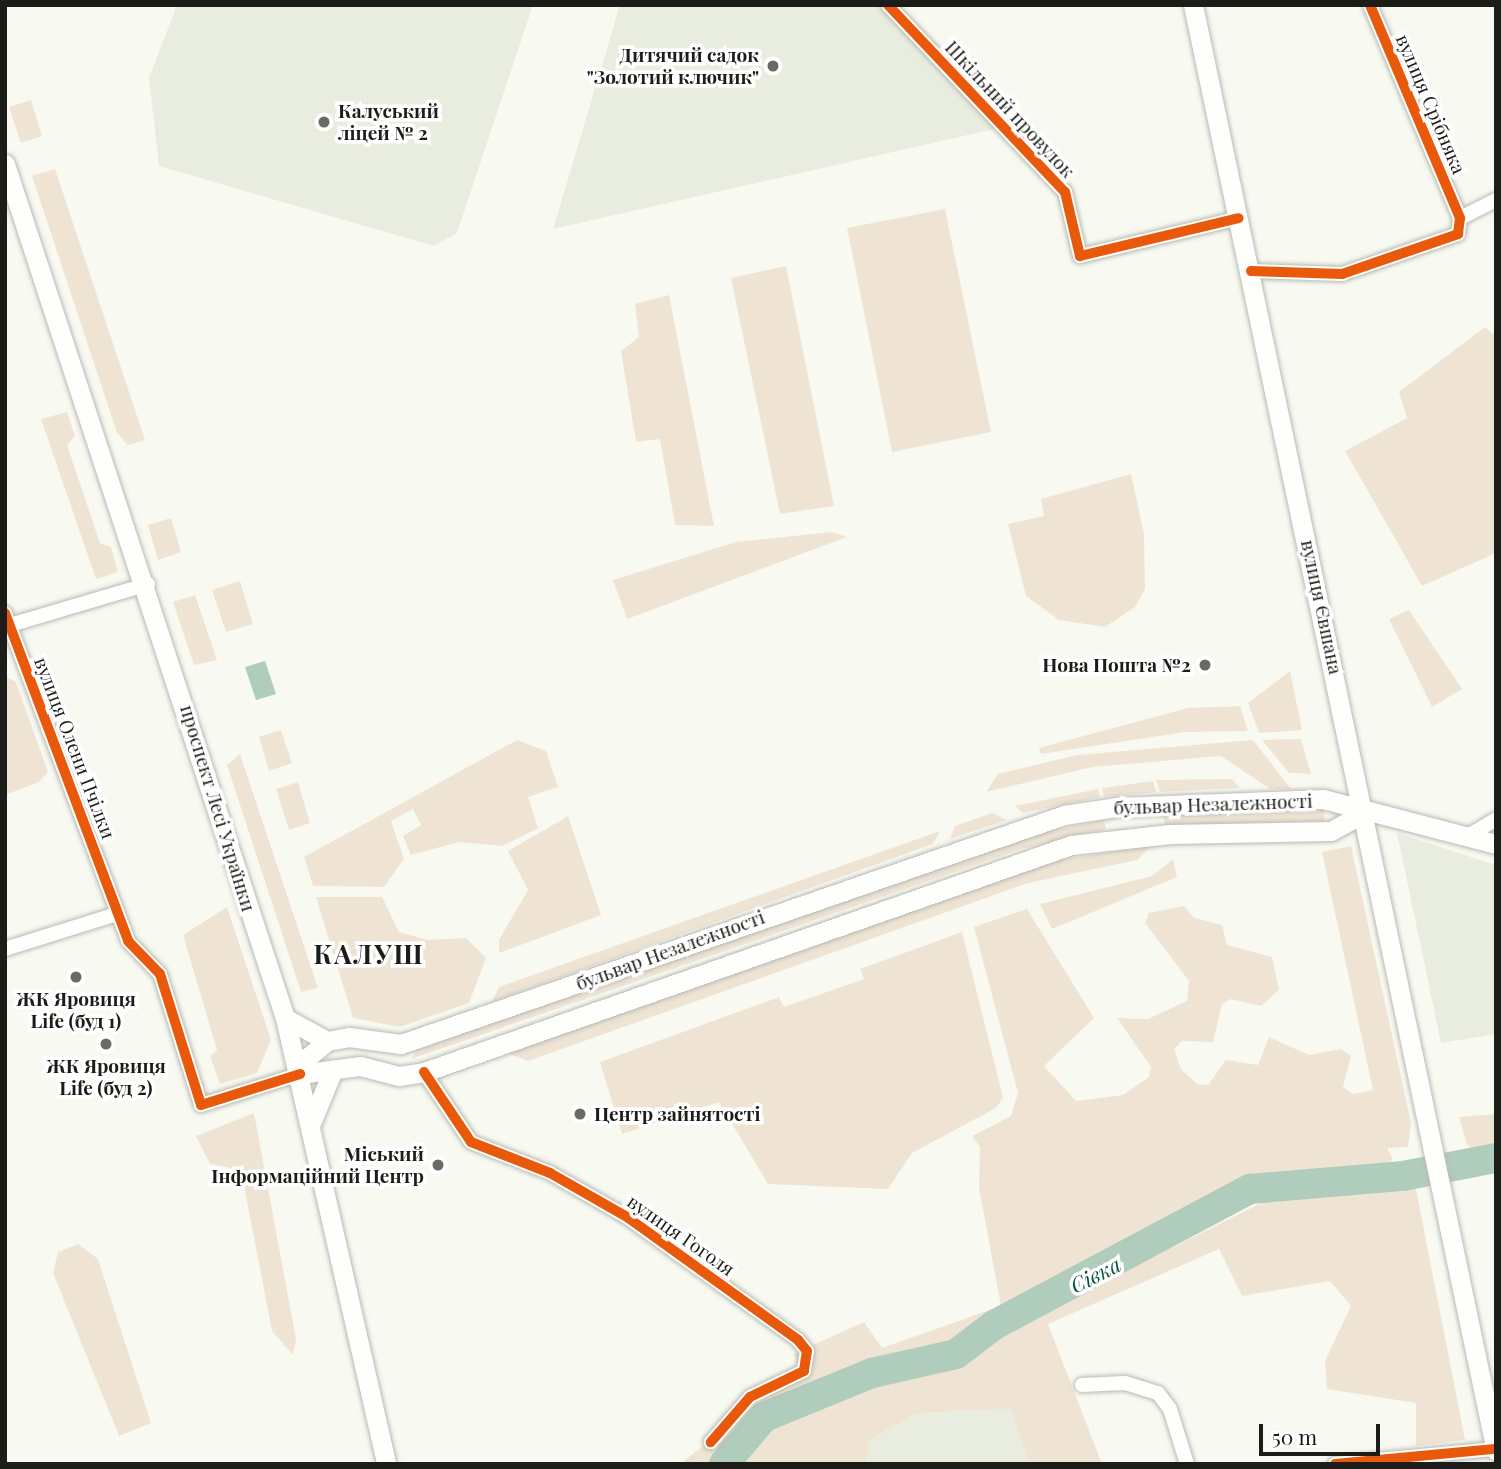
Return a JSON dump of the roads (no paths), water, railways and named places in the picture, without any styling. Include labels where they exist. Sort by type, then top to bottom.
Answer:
[{"type":"main road","name":"вулиця Євшана","points":[[1193,5],[1365,812],[1496,1450]]},
{"type":"main road","name":"проспект Лесі Українки","points":[[5,164],[148,584],[285,1018],[300,1074],[386,1464]]},
{"type":"main road","name":"бульвар Незалежності","points":[[327,1041],[349,1037],[401,1044],[1064,815],[1117,807],[1323,799],[1365,812]]},
{"type":"main road","points":[[1365,812],[1496,844]]},
{"type":"main road","name":"бульвар Незалежності","points":[[300,1074],[333,1070],[424,1072],[1071,845],[1170,834],[1331,831],[1365,812]]},
{"type":"main road","points":[[285,1018],[327,1041],[308,1057],[300,1074]]},
{"type":"main road","points":[[311,1124],[333,1070]]},
{"type":"street","name":"Шкільний провулок","points":[[888,5],[1065,192],[1080,256],[1239,218]]},
{"type":"street","name":"вулиця Срібняка","points":[[1370,5],[1460,218]]},
{"type":"street","points":[[1251,271],[1342,274],[1444,243],[1458,234],[1460,218],[1496,200]]},
{"type":"street","points":[[8,619],[148,584]]},
{"type":"street","name":"вулиця Олени Пчілки","points":[[8,619],[128,941],[160,974],[201,1105],[300,1074]]},
{"type":"street","points":[[1468,836],[1496,819]]},
{"type":"street","points":[[5,949],[117,914]]},
{"type":"street","name":"вулиця Гоголя","points":[[424,1072],[471,1142],[550,1173],[627,1217],[798,1340],[807,1351],[804,1371],[750,1397],[711,1442]]},
{"type":"street","points":[[1082,1385],[1125,1383],[1158,1393],[1170,1409],[1187,1464]]},
{"type":"street","points":[[1335,1464],[1496,1450]]},
{"type":"waterway","name":"Сівка","points":[[724,1464],[764,1417],[872,1373],[956,1354],[994,1325],[1250,1189],[1403,1176],[1496,1158]]},
{"type":"place","name":"Дитячий садок \"Золотий ключик\"","points":[[773,66]]},
{"type":"place","name":"Калуський ліцей № 2","points":[[324,122]]},
{"type":"place","name":"Нова Пошта №2","points":[[1205,665]]},
{"type":"place","name":"ЖК Яровиця Life (буд 1)","points":[[76,977]]},
{"type":"place","name":"ЖК Яровиця Life (буд 2)","points":[[106,1044]]},
{"type":"place","name":"Центр зайнятості","points":[[580,1114]]},
{"type":"place","name":"Міський Інформаційний Центр","points":[[438,1165]]},
{"type":"district","name":"КАЛУШ","points":[[369,954]]}]
